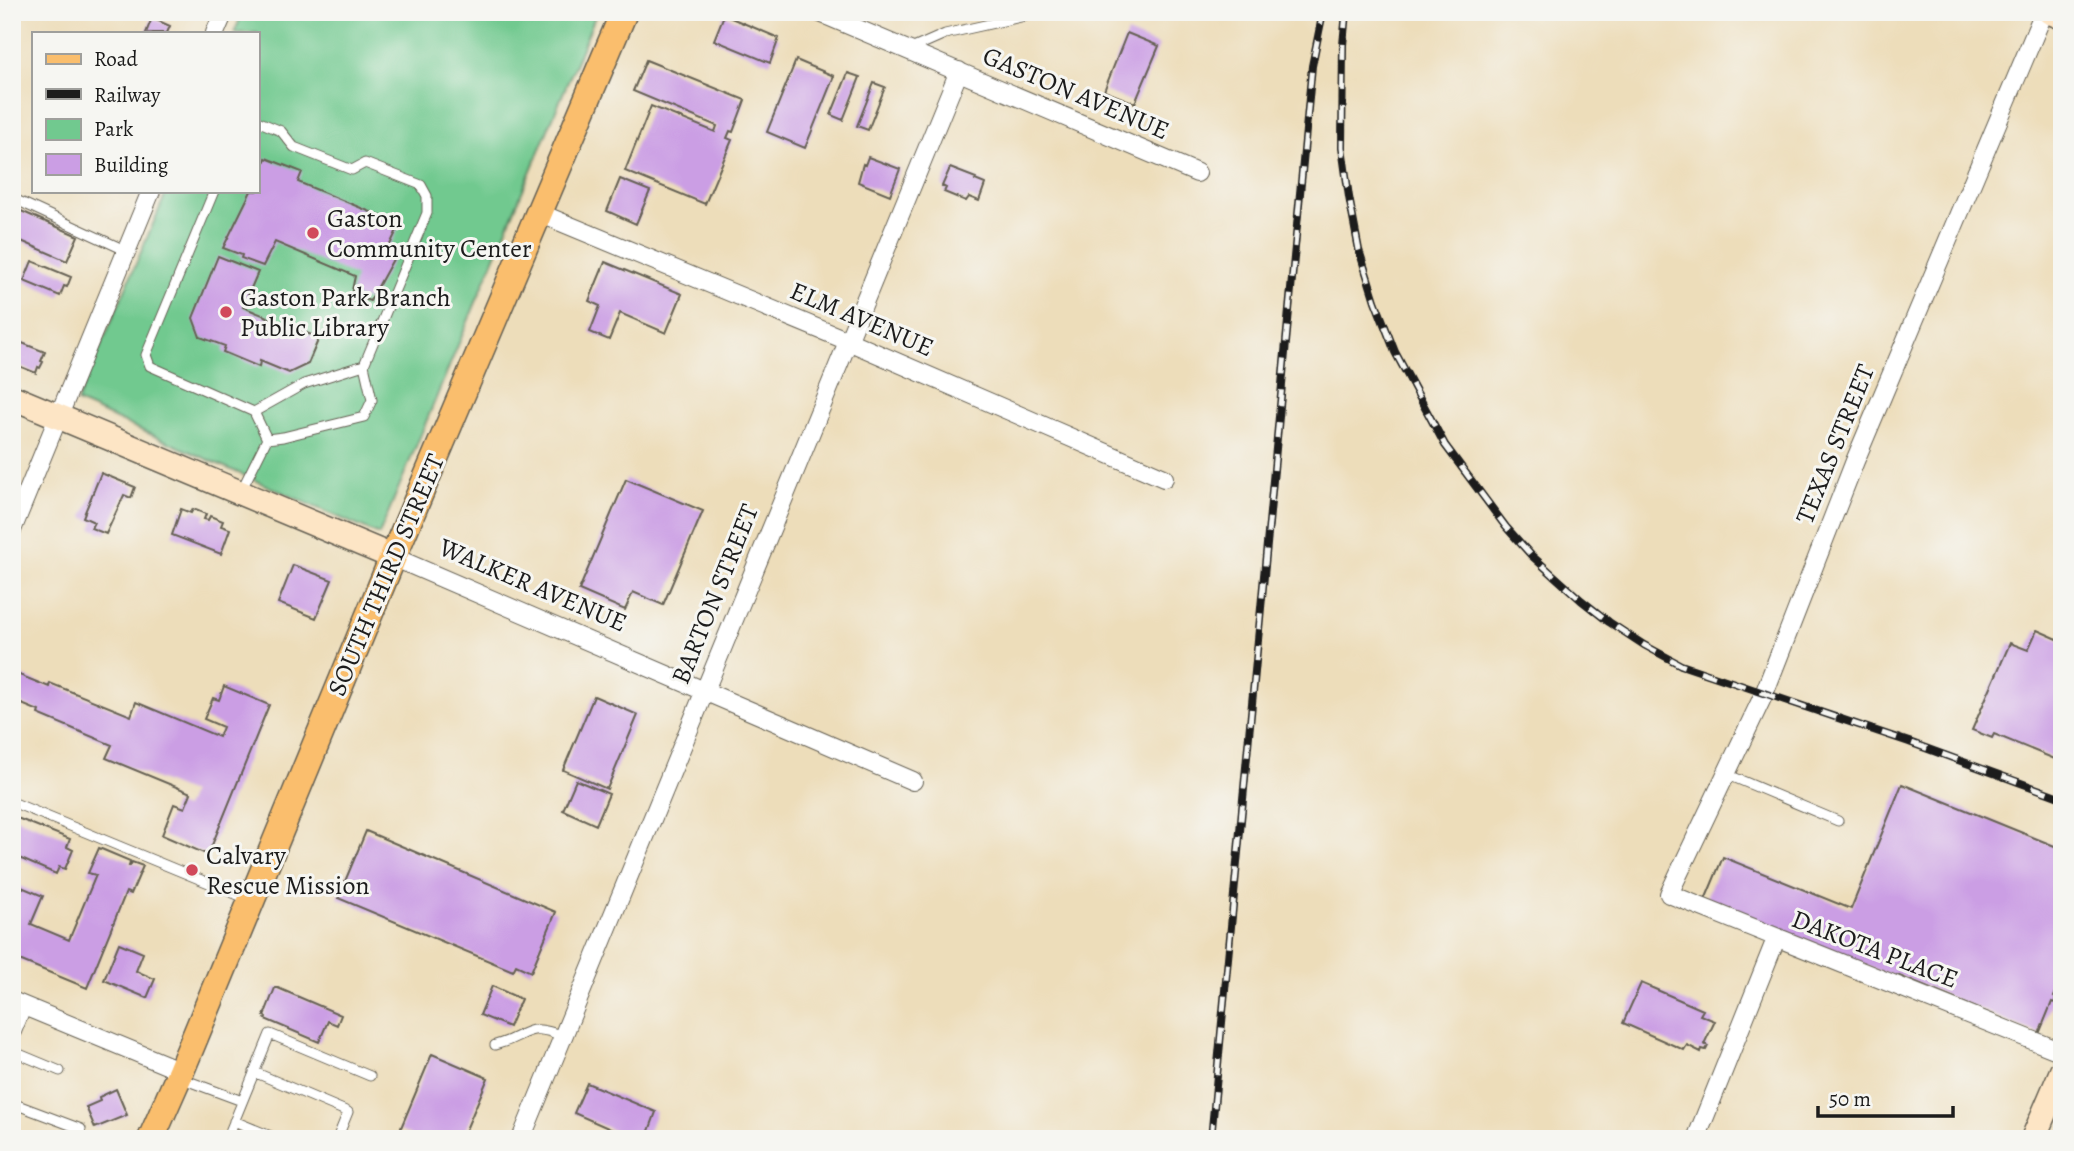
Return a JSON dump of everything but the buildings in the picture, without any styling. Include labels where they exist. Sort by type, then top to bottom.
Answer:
[{"type":"main road","name":"SOUTH THIRD STREET","points":[[151,1139],[624,12]]},
{"type":"street","points":[[215,32],[224,12]]},
{"type":"street","name":"GASTON AVENUE","points":[[818,12],[1197,173]]},
{"type":"street","name":"TEXAS STREET","points":[[1669,894],[1764,694],[1855,461],[2044,12]]},
{"type":"street","points":[[2050,12],[2062,17]]},
{"type":"street","name":"BARTON STREET","points":[[521,1139],[959,71]]},
{"type":"street","points":[[12,530],[151,192]]},
{"type":"street","name":"ELM AVENUE","points":[[539,213],[848,341],[1164,478]]},
{"type":"street","name":"WALKER AVENUE","points":[[12,397],[393,557],[913,781]]},
{"type":"street","name":"DAKOTA PLACE","points":[[1669,894],[2062,1052]]},
{"type":"street","points":[[1696,1139],[1776,939]]},
{"type":"street","points":[[20,1004],[180,1074]]},
{"type":"street","points":[[2034,1139],[2062,1071]]},
{"type":"lane","points":[[910,50],[945,34],[1004,16],[1043,12]]},
{"type":"lane","points":[[259,122],[281,131],[294,147],[352,170],[365,163],[421,185],[427,196],[427,213],[364,365],[372,400],[364,417],[267,439]]},
{"type":"lane","points":[[214,192],[146,355],[150,366],[254,412],[267,439]]},
{"type":"lane","points":[[12,198],[127,251]]},
{"type":"lane","points":[[254,412],[304,384],[364,365]]},
{"type":"lane","points":[[240,493],[267,439]]},
{"type":"lane","points":[[1726,774],[1838,821]]},
{"type":"lane","points":[[12,802],[252,900]]},
{"type":"lane","points":[[12,1043],[20,1004]]},
{"type":"lane","points":[[495,1045],[508,1042],[531,1028],[548,1030],[563,1036]]},
{"type":"lane","points":[[227,1139],[270,1034],[370,1076]]},
{"type":"lane","points":[[12,1051],[60,1071]]},
{"type":"lane","points":[[254,1072],[348,1112],[337,1139]]},
{"type":"lane","points":[[180,1074],[242,1101]]},
{"type":"lane","points":[[12,1103],[81,1129],[77,1139]]},
{"type":"lane","points":[[234,1121],[278,1139]]},
{"type":"green space","points":[[243,12],[597,12],[379,535],[77,402],[167,192],[259,192],[259,32],[234,32]]},
{"type":"railway","points":[[1211,1139],[1312,66],[1323,12]]},
{"type":"railway","points":[[1346,12],[1342,147],[1359,250],[1375,301],[1395,352],[1445,445],[1506,527],[1531,555],[1609,622],[1681,665],[1909,742],[2062,798]]},
{"type":"place","name":"Gaston Community Center","points":[[313,233]]},
{"type":"place","name":"Gaston Park Branch Public Library","points":[[226,312]]},
{"type":"place","name":"Calvary Rescue Mission","points":[[192,870]]}]
